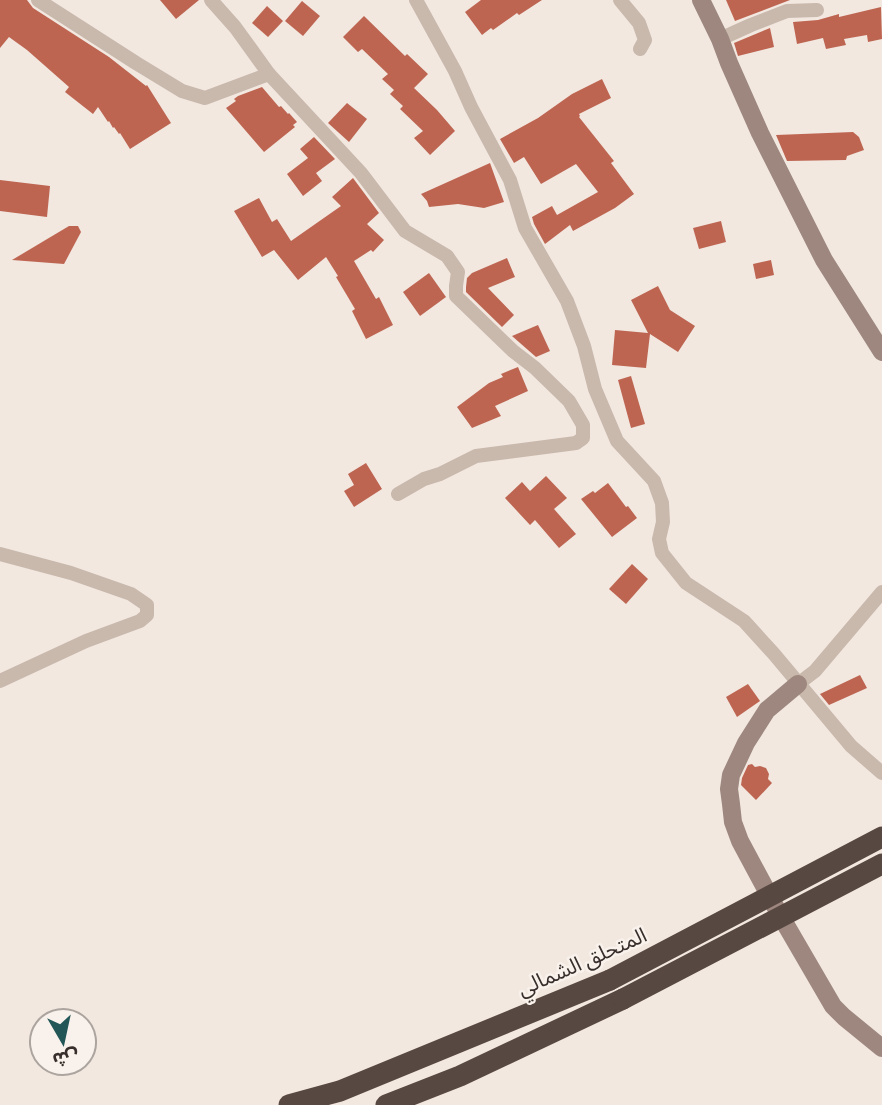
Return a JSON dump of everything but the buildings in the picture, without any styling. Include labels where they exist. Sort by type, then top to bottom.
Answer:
[{"type":"highway","name":"المتحلق الشمالي","points":[[289,1105],[340,1091],[610,980],[882,837]]},
{"type":"highway","points":[[386,1105],[460,1076],[624,999],[882,864]]},
{"type":"street","points":[[38,0],[182,91],[205,98],[269,74]]},
{"type":"street","points":[[211,0],[235,27],[269,74],[361,173],[405,231],[446,256],[458,272],[456,296],[569,401],[583,425],[583,438],[576,443],[476,456],[398,494]]},
{"type":"street","points":[[416,0],[510,180],[525,228],[567,301],[584,346],[595,389],[617,440],[654,481],[663,503],[659,539],[662,553],[686,583],[744,621],[852,746],[882,773]]},
{"type":"street","points":[[620,0],[639,23],[645,40],[640,49]]},
{"type":"street","points":[[701,0],[760,133],[824,260],[882,352]]},
{"type":"street","points":[[720,39],[787,11],[817,10]]},
{"type":"street","points":[[0,554],[71,573],[131,594],[147,605],[147,615],[140,621],[86,641],[0,681]]},
{"type":"street","points":[[882,592],[815,671],[767,710],[755,727],[731,775],[730,789],[733,821],[740,841],[833,1006],[882,1048]]}]
